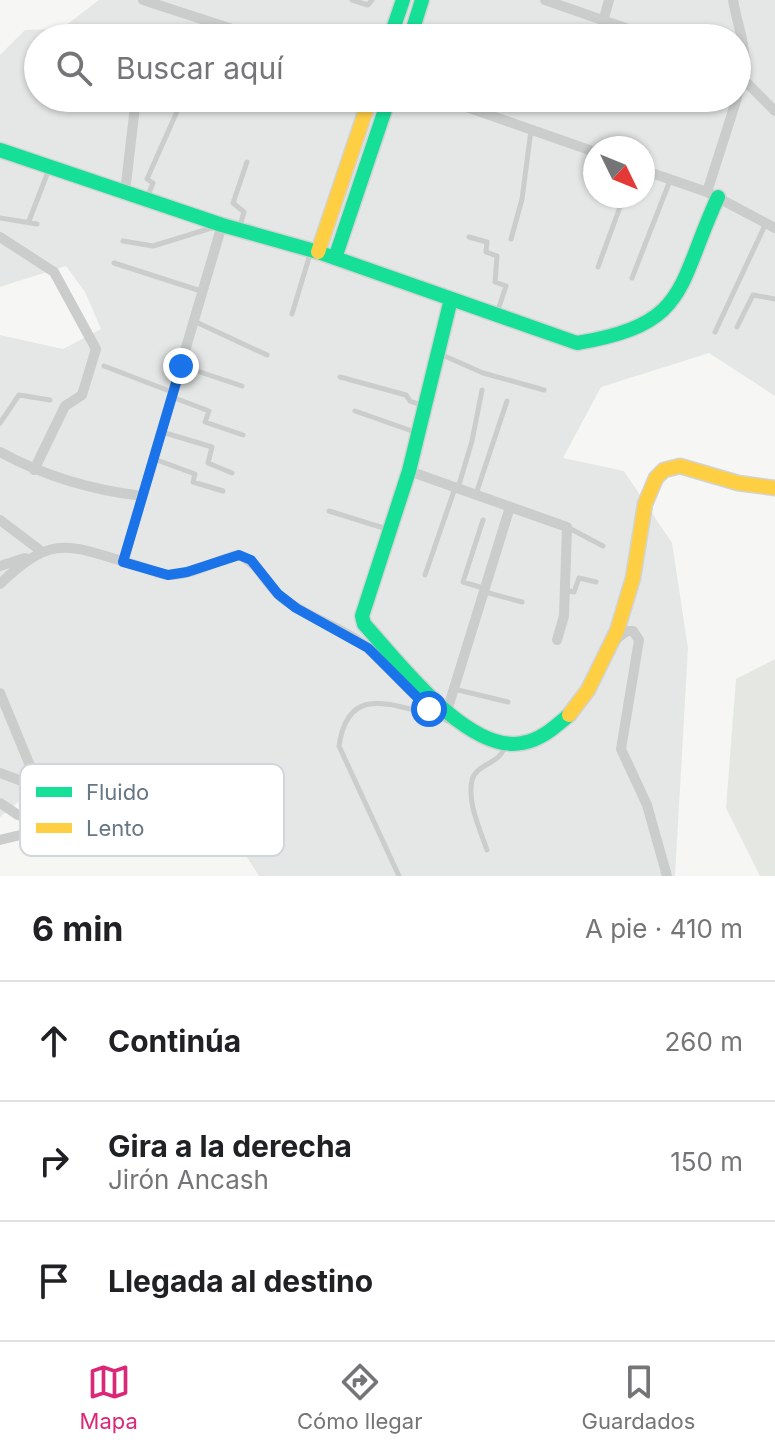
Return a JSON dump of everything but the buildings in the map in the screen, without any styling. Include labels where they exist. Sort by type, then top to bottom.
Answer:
[{"type":"street","points":[[143,0],[217,24]]},
{"type":"street","points":[[414,24],[422,0]]},
{"type":"street","points":[[545,0],[560,2],[619,24]]},
{"type":"street","points":[[604,18],[609,0]]},
{"type":"street","points":[[733,0],[739,24]]},
{"type":"street","points":[[393,24],[399,1]]},
{"type":"street","points":[[751,87],[775,111]]},
{"type":"street","points":[[125,192],[134,112]]},
{"type":"street","points":[[314,251],[365,112]]},
{"type":"street","points":[[335,258],[384,112]]},
{"type":"street","points":[[482,112],[583,148]]},
{"type":"street","points":[[0,150],[222,225],[335,258],[577,343],[604,340],[656,321],[672,306],[686,280],[713,194],[734,112]]},
{"type":"street","points":[[655,173],[713,194],[771,225]]},
{"type":"street","points":[[123,562],[222,225]]},
{"type":"street","points":[[0,237],[54,272],[96,349],[82,395],[65,406],[34,470]]},
{"type":"street","points":[[443,714],[364,624],[362,616],[409,471],[451,299]]},
{"type":"street","points":[[0,452],[34,470],[97,491],[142,496]]},
{"type":"street","points":[[0,566],[63,547],[168,575],[239,555],[251,560],[278,594],[368,648],[443,714],[493,742],[505,742],[543,736],[565,722],[588,692],[609,647],[633,581],[650,486],[661,472],[672,466],[686,466],[733,482],[775,488]]},
{"type":"street","points":[[409,471],[567,527],[564,616],[557,640]]},
{"type":"street","points":[[443,714],[510,507]]},
{"type":"street","points":[[0,520],[36,554]]},
{"type":"street","points":[[0,531],[13,530]]},
{"type":"street","points":[[0,584],[36,554]]},
{"type":"street","points":[[609,647],[627,631],[633,631],[639,640],[621,749],[647,805],[667,876]]},
{"type":"street","points":[[0,693],[29,764]]},
{"type":"street","points":[[0,773],[20,780]]},
{"type":"street","points":[[0,803],[20,816]]},
{"type":"street","points":[[0,840],[20,835]]},
{"type":"lane","points":[[352,0],[368,5],[372,0]]},
{"type":"lane","points":[[146,199],[153,183],[147,179],[177,112]]},
{"type":"lane","points":[[511,239],[522,199],[531,129]]},
{"type":"lane","points":[[239,229],[244,212],[233,203],[247,162]]},
{"type":"lane","points":[[29,221],[49,168]]},
{"type":"lane","points":[[632,278],[671,178]]},
{"type":"lane","points":[[598,267],[620,208]]},
{"type":"lane","points":[[0,218],[37,224]]},
{"type":"lane","points":[[123,241],[153,246],[222,225]]},
{"type":"lane","points":[[715,332],[771,225]]},
{"type":"lane","points":[[469,237],[487,242],[486,252],[497,256],[495,282],[506,286],[497,315]]},
{"type":"lane","points":[[292,314],[314,251]]},
{"type":"lane","points":[[114,263],[203,291]]},
{"type":"lane","points":[[737,327],[753,295],[775,299]]},
{"type":"lane","points":[[194,321],[267,355]]},
{"type":"lane","points":[[440,354],[483,373],[544,390]]},
{"type":"lane","points":[[104,366],[209,411],[205,422],[243,435]]},
{"type":"lane","points":[[181,366],[242,386]]},
{"type":"lane","points":[[340,377],[406,395],[410,401],[426,406]]},
{"type":"lane","points":[[425,575],[472,441],[482,390]]},
{"type":"lane","points":[[0,423],[19,395],[50,400]]},
{"type":"lane","points":[[476,494],[507,401]]},
{"type":"lane","points":[[355,411],[419,433]]},
{"type":"lane","points":[[161,432],[212,447],[208,463],[232,473]]},
{"type":"lane","points":[[153,458],[195,474],[193,482],[223,491]]},
{"type":"lane","points":[[329,511],[391,530]]},
{"type":"lane","points":[[483,520],[463,582],[522,602]]},
{"type":"lane","points":[[567,527],[603,546]]},
{"type":"lane","points":[[564,590],[574,592],[579,578],[596,582]]},
{"type":"lane","points":[[453,689],[508,702]]},
{"type":"lane","points":[[399,876],[339,746],[341,730],[354,709],[375,702],[443,714]]},
{"type":"lane","points":[[487,850],[472,802],[472,780],[480,769],[500,757],[505,742]]},
{"type":"shaded area","points":[[99,0],[775,0],[775,396],[709,353],[601,387],[563,458],[624,471],[672,543],[688,648],[675,876],[259,876],[246,856],[284,856],[284,764],[20,764],[20,800],[0,817],[0,335],[63,349],[101,329],[85,292],[66,266],[0,287],[0,55],[24,31],[24,112],[751,112],[751,24],[68,24]]},
{"type":"shaded area","points":[[775,659],[775,876],[760,876],[726,808],[736,679]]},
{"type":"traffic: fast","points":[[395,24],[403,0]]},
{"type":"traffic: fast","points":[[414,24],[422,0]]},
{"type":"traffic: fast","points":[[335,258],[384,112]]},
{"type":"traffic: fast","points":[[0,150],[222,225],[318,252],[577,343],[641,325],[660,312],[685,278],[718,197]]},
{"type":"traffic: fast","points":[[451,299],[409,471],[362,616],[364,624],[435,701],[479,734],[501,743],[522,743],[542,736],[569,715]]},
{"type":"traffic: slow","points":[[318,252],[365,112]]},
{"type":"traffic: slow","points":[[569,715],[588,690],[617,631],[633,578],[645,504],[656,478],[664,470],[680,466],[738,483],[775,488]]},
{"type":"route","points":[[181,366],[123,562],[168,575],[239,555],[251,560],[278,594],[296,608],[350,635],[368,648],[429,709]]}]
